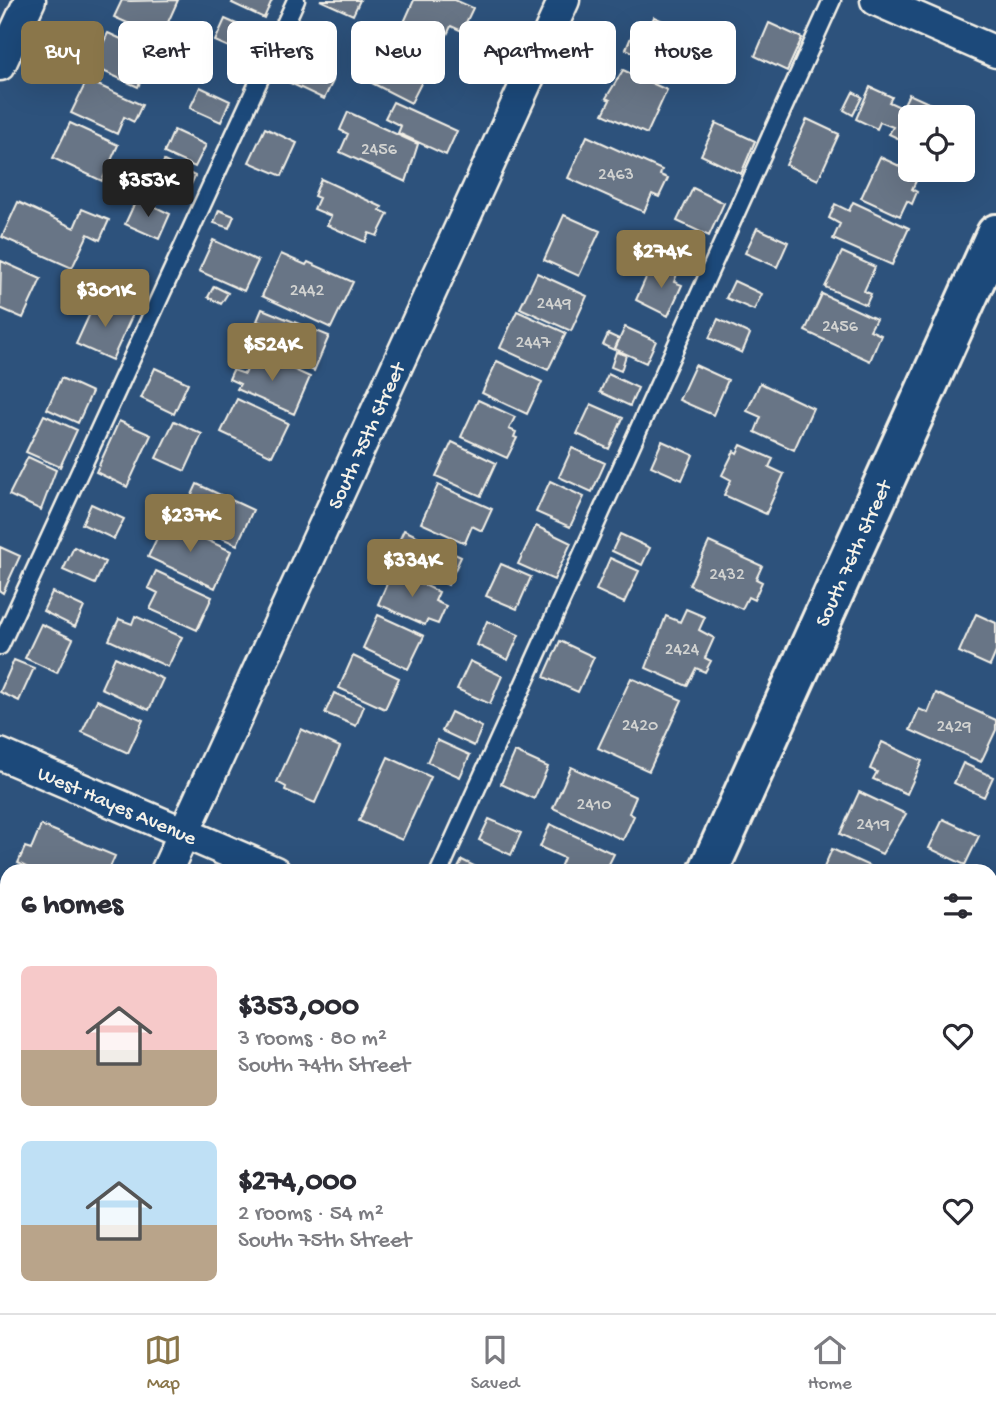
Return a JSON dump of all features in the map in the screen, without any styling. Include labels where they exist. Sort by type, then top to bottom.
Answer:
[{"type":"main road","name":"South 76th Street","points":[[712,864],[996,234]]},
{"type":"street","points":[[0,65],[30,0]]},
{"type":"street","name":"South 75th Street","points":[[170,864],[564,0]]},
{"type":"street","points":[[876,0],[996,52]]},
{"type":"street","name":"West Hayes Avenue","points":[[0,754],[257,864]]},
{"type":"lane","points":[[0,646],[296,0]]},
{"type":"lane","points":[[443,864],[832,0]]},
{"type":"building","points":[[122,0],[178,0],[169,21],[123,21],[114,17]]},
{"type":"building","points":[[234,0],[272,0],[264,18],[232,3]]},
{"type":"building","points":[[320,0],[360,0],[353,15]]},
{"type":"building","points":[[414,0],[455,0],[473,8],[467,21],[459,21],[459,30],[451,26],[445,39],[445,21],[405,21]]},
{"type":"building","points":[[225,19],[230,21],[227,21],[227,46],[215,41]]},
{"type":"building","points":[[769,23],[802,38],[787,71],[755,56]]},
{"type":"building","points":[[108,33],[118,38],[118,78],[104,71],[104,41]]},
{"type":"building","points":[[623,70],[630,73],[630,84],[654,84],[667,90],[647,134],[603,114],[610,100],[606,98]]},
{"type":"building","points":[[85,84],[96,84],[142,105],[134,122],[124,117],[117,134],[71,113]]},
{"type":"building","points":[[292,84],[332,84],[324,99]]},
{"type":"building","points":[[374,84],[421,84],[411,103]]},
{"type":"building","points":[[200,87],[230,101],[221,122],[190,108]]},
{"type":"building","points":[[870,87],[892,97],[889,102],[898,106],[898,138],[889,134],[893,127],[880,122],[877,129],[856,119]]},
{"type":"building","points":[[853,92],[862,97],[853,115],[844,110]]},
{"type":"building","points":[[909,94],[933,105],[904,105]]},
{"type":"building","points":[[393,102],[457,131],[446,155],[398,133],[401,126],[385,118]]},
{"type":"building","points":[[348,112],[418,144],[406,182],[340,152],[348,134],[340,130]]},
{"type":"building","points":[[807,119],[839,134],[818,180],[786,165]]},
{"type":"building","points":[[70,123],[118,145],[102,181],[53,158]]},
{"type":"building","points":[[716,123],[755,141],[741,174],[701,155]]},
{"type":"building","points":[[265,128],[297,143],[282,176],[249,162]]},
{"type":"building","points":[[174,130],[206,145],[195,167],[164,153]]},
{"type":"building","points":[[587,136],[662,170],[660,175],[668,178],[659,197],[652,194],[644,212],[568,178]]},
{"type":"building","points":[[880,157],[898,165],[898,182],[916,182],[912,189],[917,192],[912,204],[907,201],[900,216],[861,198]]},
{"type":"building","points":[[164,161],[195,176],[185,198],[154,183]]},
{"type":"building","points":[[321,179],[382,207],[380,210],[388,214],[377,236],[369,233],[365,242],[327,225],[331,216],[314,209],[319,198],[314,196]]},
{"type":"building","points":[[693,188],[724,203],[709,236],[677,221]]},
{"type":"building","points":[[137,198],[170,214],[159,239],[125,224]]},
{"type":"building","points":[[18,202],[74,228],[82,209],[109,220],[100,240],[88,234],[72,268],[2,237]]},
{"type":"building","points":[[853,202],[909,228],[892,265],[833,239],[840,224],[829,218],[835,204],[849,211]]},
{"type":"building","points":[[219,210],[234,216],[229,228],[214,223]]},
{"type":"building","points":[[564,215],[600,231],[579,276],[544,260]]},
{"type":"building","points":[[757,228],[788,242],[777,267],[745,253]]},
{"type":"building","points":[[213,240],[258,261],[244,291],[199,271]]},
{"type":"building","points":[[842,252],[875,267],[864,291],[871,294],[866,305],[825,287]]},
{"type":"building","points":[[281,254],[306,265],[308,262],[353,282],[331,328],[262,296]]},
{"type":"building","points":[[1,261],[41,279],[23,318],[0,308]]},
{"type":"building","points":[[665,263],[679,269],[674,282],[682,285],[668,316],[636,300],[649,271],[659,276]]},
{"type":"building","points":[[537,273],[587,296],[571,331],[520,308]]},
{"type":"building","points":[[734,281],[762,294],[754,310],[726,298]]},
{"type":"building","points":[[214,286],[228,293],[221,304],[208,297]]},
{"type":"building","points":[[822,294],[876,319],[870,330],[881,335],[870,361],[805,331]]},
{"type":"building","points":[[97,298],[133,314],[112,360],[76,344]]},
{"type":"building","points":[[262,309],[329,336],[314,371],[258,348],[268,325],[257,321]]},
{"type":"building","points":[[517,311],[566,333],[548,370],[500,348]]},
{"type":"building","points":[[718,319],[750,334],[742,353],[709,338]]},
{"type":"building","points":[[625,327],[656,341],[646,363],[615,349]]},
{"type":"building","points":[[608,334],[619,339],[614,350],[603,345]]},
{"type":"building","points":[[255,352],[310,377],[294,414],[237,389],[240,384],[229,379],[233,370],[245,374]]},
{"type":"building","points":[[616,352],[626,355],[621,371],[611,367]]},
{"type":"building","points":[[497,361],[542,382],[527,414],[482,393]]},
{"type":"building","points":[[695,365],[728,380],[713,415],[679,400]]},
{"type":"building","points":[[155,368],[188,383],[174,414],[141,398]]},
{"type":"building","points":[[608,374],[638,388],[630,406],[600,392]]},
{"type":"building","points":[[61,378],[92,392],[78,423],[47,409]]},
{"type":"building","points":[[760,383],[813,408],[794,450],[755,432],[761,417],[747,411]]},
{"type":"building","points":[[237,399],[288,423],[272,456],[221,432]]},
{"type":"building","points":[[478,400],[515,417],[509,429],[516,432],[514,437],[517,438],[507,458],[461,437]]},
{"type":"building","points":[[591,404],[623,418],[609,449],[577,434]]},
{"type":"building","points":[[44,415],[77,430],[60,467],[26,452]]},
{"type":"building","points":[[119,421],[151,435],[127,487],[96,472]]},
{"type":"building","points":[[174,421],[202,434],[185,471],[156,458]]},
{"type":"building","points":[[662,441],[693,455],[682,480],[651,466]]},
{"type":"building","points":[[452,442],[496,463],[481,496],[436,476]]},
{"type":"building","points":[[741,445],[773,459],[769,467],[784,474],[766,514],[724,495],[731,480],[722,475],[734,451],[737,453]]},
{"type":"building","points":[[572,448],[605,463],[592,492],[559,477]]},
{"type":"building","points":[[28,457],[56,470],[41,510],[9,495]]},
{"type":"building","points":[[550,481],[584,497],[570,527],[536,512]]},
{"type":"building","points":[[197,484],[253,510],[237,545],[181,519]]},
{"type":"building","points":[[438,485],[492,509],[482,531],[472,526],[465,543],[421,523]]},
{"type":"building","points":[[91,504],[124,519],[114,539],[82,524]]},
{"type":"building","points":[[165,521],[231,551],[215,588],[148,557]]},
{"type":"building","points":[[536,526],[571,543],[554,580],[518,564]]},
{"type":"building","points":[[404,530],[461,557],[448,585],[391,558]]},
{"type":"building","points":[[620,534],[650,548],[642,565],[612,551]]},
{"type":"building","points":[[709,542],[762,566],[756,579],[762,582],[754,600],[748,597],[742,609],[689,585]]},
{"type":"building","points":[[0,547],[20,556],[3,593],[0,591]]},
{"type":"building","points":[[74,547],[105,562],[95,584],[63,570]]},
{"type":"building","points":[[610,558],[639,571],[624,603],[596,590]]},
{"type":"building","points":[[501,564],[531,577],[517,609],[486,596]]},
{"type":"building","points":[[393,570],[439,592],[435,601],[446,606],[438,624],[427,620],[425,625],[378,604]]},
{"type":"building","points":[[156,571],[212,597],[197,630],[150,609],[158,593],[148,588]]},
{"type":"building","points":[[52,592],[84,607],[75,627],[43,611]]},
{"type":"building","points":[[686,609],[705,617],[699,630],[714,638],[705,658],[711,661],[705,672],[696,668],[687,686],[646,668],[666,616],[680,622]]},
{"type":"building","points":[[976,614],[996,623],[996,652],[990,666],[959,652]]},
{"type":"building","points":[[378,615],[424,636],[408,669],[363,648]]},
{"type":"building","points":[[135,616],[182,637],[168,667],[109,640],[119,619],[132,624]]},
{"type":"building","points":[[487,621],[519,635],[508,660],[477,645]]},
{"type":"building","points":[[41,624],[73,639],[57,673],[25,658]]},
{"type":"building","points":[[560,641],[594,657],[578,692],[544,677]]},
{"type":"building","points":[[353,656],[399,678],[385,709],[339,688]]},
{"type":"building","points":[[115,657],[163,679],[149,710],[101,688]]},
{"type":"building","points":[[14,660],[34,668],[19,701],[0,692]]},
{"type":"building","points":[[470,661],[502,676],[490,704],[457,689]]},
{"type":"building","points":[[631,678],[682,700],[649,771],[598,748]]},
{"type":"building","points":[[334,693],[364,706],[356,726],[325,713]]},
{"type":"building","points":[[936,693],[996,720],[996,730],[981,762],[910,730],[919,709],[928,713]]},
{"type":"building","points":[[97,700],[143,720],[128,753],[82,732]]},
{"type":"building","points":[[451,712],[482,727],[474,746],[442,731]]},
{"type":"building","points":[[301,729],[340,747],[315,803],[285,790],[286,787],[277,782]]},
{"type":"building","points":[[437,740],[470,755],[460,777],[427,762]]},
{"type":"building","points":[[882,742],[922,761],[907,794],[873,779],[877,772],[870,769]]},
{"type":"building","points":[[515,752],[548,767],[534,799],[501,784]]},
{"type":"building","points":[[388,757],[431,777],[402,840],[359,821]]},
{"type":"building","points":[[963,763],[993,777],[984,797],[954,783]]},
{"type":"building","points":[[571,767],[636,797],[629,813],[634,816],[623,840],[553,808]]},
{"type":"building","points":[[859,792],[906,814],[882,854],[840,834]]},
{"type":"building","points":[[489,819],[521,833],[511,855],[479,840]]},
{"type":"building","points":[[943,819],[979,836],[965,864],[929,848]]},
{"type":"building","points":[[550,824],[614,854],[609,864],[561,864],[564,858],[540,847]]},
{"type":"building","points":[[41,825],[115,856],[112,864],[18,863],[25,847],[31,849]]},
{"type":"building","points":[[832,849],[865,864],[825,864]]}]
